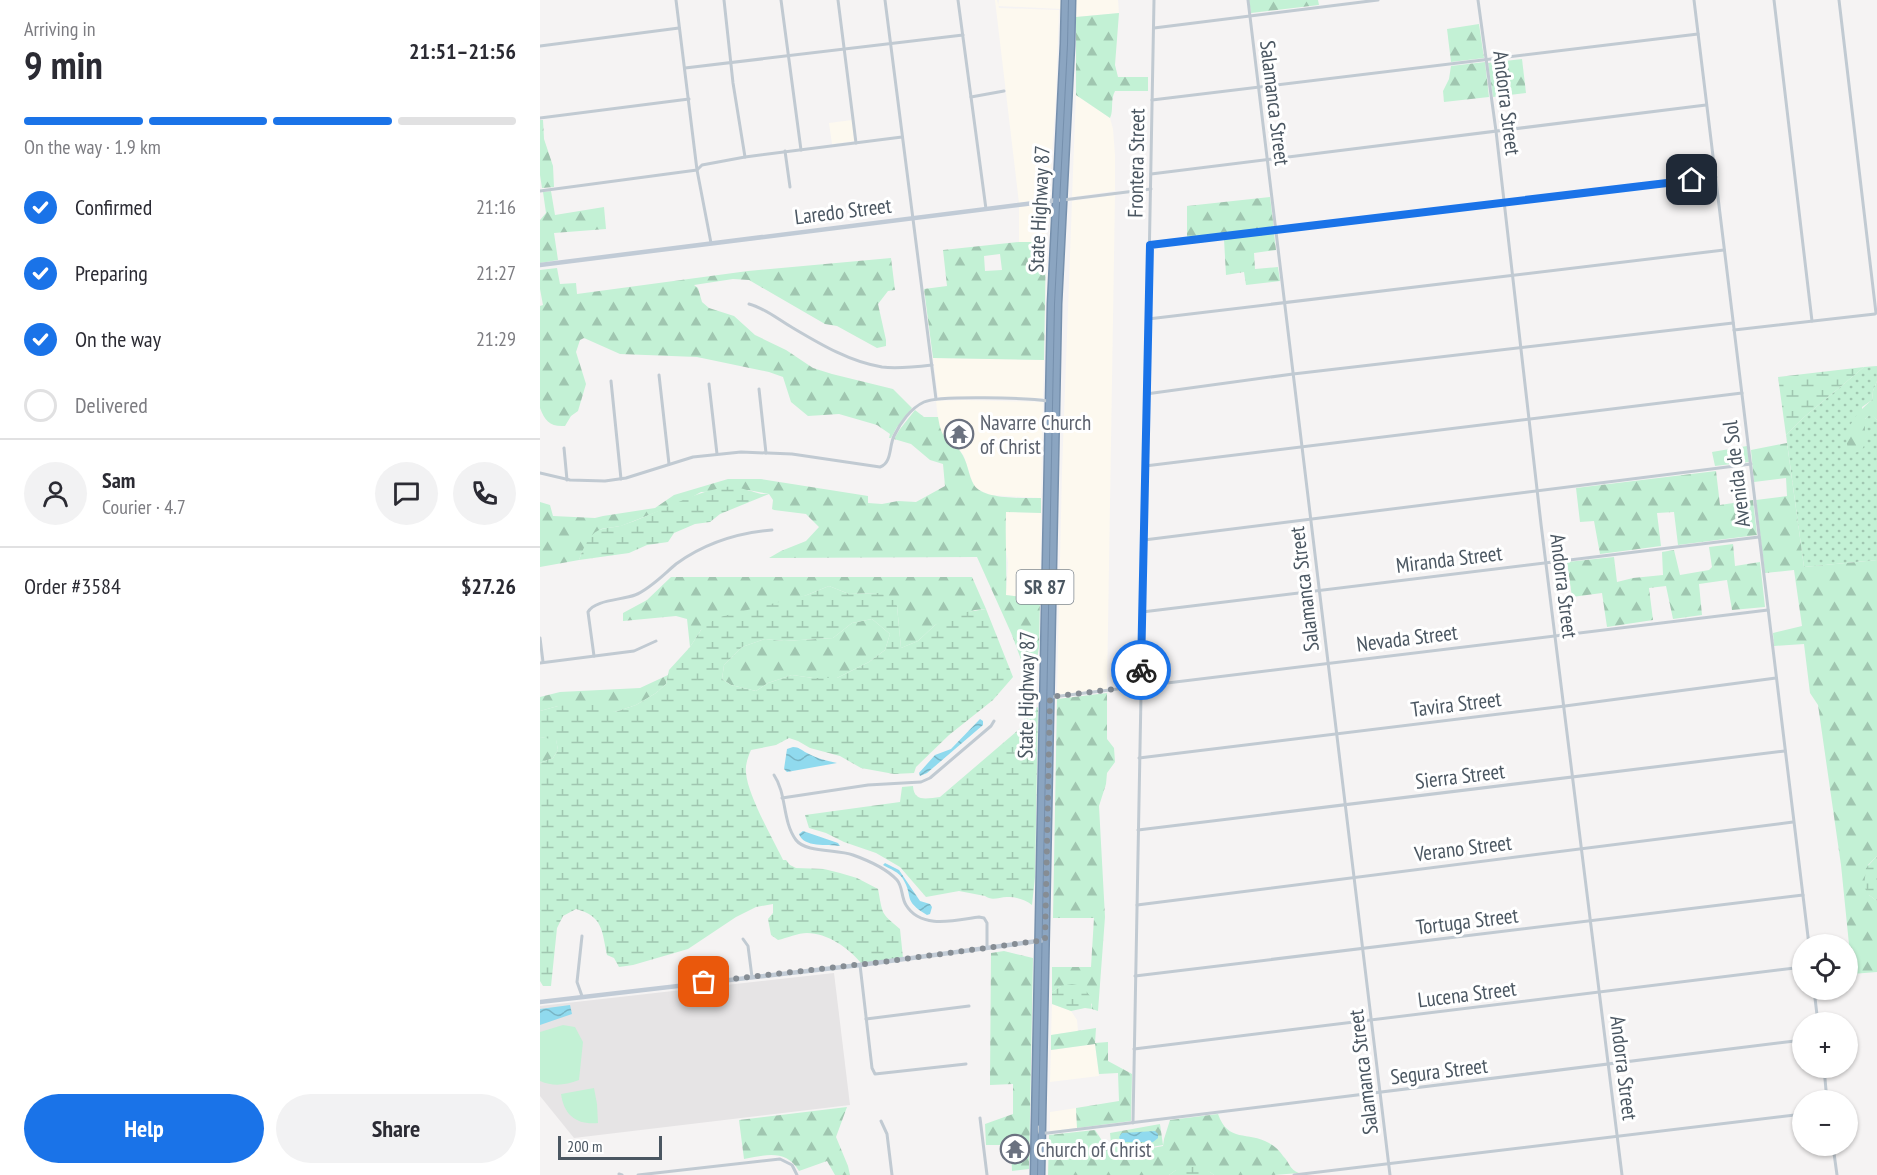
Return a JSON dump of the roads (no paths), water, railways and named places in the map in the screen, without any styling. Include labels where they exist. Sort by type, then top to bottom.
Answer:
[{"type":"highway","name":"State Highway 87","points":[[1034,1175],[1036,1061],[1042,941],[1041,788],[1051,304],[1059,200],[1065,0]]},
{"type":"highway","name":"SR 87","points":[[1041,1175],[1042,941],[1054,534],[1059,200],[1071,45],[1072,0]]},
{"type":"street","points":[[676,0],[697,170],[711,243]]},
{"type":"street","points":[[724,0],[745,157]]},
{"type":"street","points":[[781,0],[801,150]]},
{"type":"street","points":[[838,0],[856,143]]},
{"type":"street","points":[[885,0],[936,399]]},
{"type":"street","points":[[958,0],[986,210]]},
{"type":"street","name":"Frontera Street","points":[[1133,1122],[1154,0]]},
{"type":"street","name":"Salamanca Street","points":[[1248,0],[1390,1175]]},
{"type":"street","points":[[1154,28],[1378,0]]},
{"type":"street","name":"Andorra Street","points":[[1478,0],[1496,131],[1546,563],[1622,1175]]},
{"type":"street","name":"Avenida de Sol","points":[[1694,0],[1808,934]]},
{"type":"street","points":[[1774,0],[1812,321]]},
{"type":"street","points":[[1734,330],[1877,313],[1839,0]]},
{"type":"street","points":[[540,45],[679,28]]},
{"type":"street","points":[[1152,100],[1698,34]]},
{"type":"street","points":[[685,68],[963,35]]},
{"type":"street","points":[[971,97],[1004,91]]},
{"type":"street","points":[[540,118],[689,99]]},
{"type":"street","points":[[1151,174],[1707,105]]},
{"type":"street","points":[[540,190],[697,170],[702,165],[745,157],[902,137]]},
{"type":"street","points":[[785,152],[790,187]]},
{"type":"street","points":[[1150,245],[1716,177]]},
{"type":"street","name":"Laredo Street","points":[[540,265],[1151,189]]},
{"type":"street","points":[[1148,319],[1724,250]]},
{"type":"street","points":[[748,304],[757,306],[800,332],[858,361],[894,368],[932,365]]},
{"type":"street","points":[[1146,394],[1293,374],[1733,323]]},
{"type":"street","points":[[1055,467],[1053,412],[1049,401],[1054,387],[1054,353],[1058,325]]},
{"type":"street","points":[[659,375],[669,464]]},
{"type":"street","points":[[611,381],[621,479]]},
{"type":"street","points":[[709,384],[717,454]]},
{"type":"street","points":[[759,389],[766,453]]},
{"type":"street","points":[[1145,466],[1742,393]]},
{"type":"street","points":[[540,473],[567,480],[597,482],[621,479],[693,457],[741,452],[792,454],[880,467],[887,461],[895,434],[909,414],[921,404],[936,399],[1049,401]]},
{"type":"street","points":[[564,448],[567,480]]},
{"type":"street","points":[[1047,464],[1050,478],[1050,528],[1054,534]]},
{"type":"street","points":[[1144,540],[1750,464]]},
{"type":"street","points":[[594,656],[588,612],[591,607],[637,595],[692,553],[716,542],[739,534],[772,530]]},
{"type":"street","name":"Miranda Street","points":[[1142,612],[1759,537]]},
{"type":"street","name":"Nevada Street","points":[[1050,697],[1768,610]]},
{"type":"street","points":[[1041,788],[1045,772],[1046,704],[1050,697],[1047,685],[1047,639],[1044,622]]},
{"type":"street","points":[[540,638],[542,662],[634,651],[656,641]]},
{"type":"street","name":"Tavira Street","points":[[1139,758],[1776,678]]},
{"type":"street","points":[[782,798],[859,786],[921,782],[930,778],[994,722]]},
{"type":"street","name":"Sierra Street","points":[[1138,830],[1785,751]]},
{"type":"street","points":[[774,775],[779,783],[788,822],[797,842],[808,848],[838,851],[868,861],[896,879],[901,886],[905,904],[924,919],[937,922],[984,918],[987,923],[987,949]]},
{"type":"street","name":"Verano Street","points":[[1137,905],[1793,822]]},
{"type":"street","name":"Tortuga Street","points":[[1135,976],[1803,895]]},
{"type":"street","points":[[582,936],[578,982],[582,996]]},
{"type":"street","points":[[743,939],[748,946],[752,977]]},
{"type":"street","points":[[540,1002],[860,965],[1042,941]]},
{"type":"street","points":[[860,965],[874,1073],[966,1064]]},
{"type":"street","name":"Lucena Street","points":[[1134,1048],[1792,968]]},
{"type":"street","points":[[866,1019],[969,1006]]},
{"type":"street","name":"Segura Street","points":[[1042,1133],[1792,1041]]},
{"type":"street","points":[[1036,1061],[1038,1128],[1042,1133]]},
{"type":"street","points":[[1294,1175],[1792,1115]]},
{"type":"street","points":[[980,1118],[987,1175]]},
{"type":"street","points":[[881,1121],[887,1134],[892,1175]]},
{"type":"street","points":[[1834,1156],[1837,1175]]},
{"type":"street","points":[[638,1175],[672,1173],[780,1159],[792,1165],[797,1175]]},
{"type":"water","points":[[980,719],[983,725],[927,773],[920,776],[919,773],[935,755],[951,749]]},
{"type":"water","points":[[793,747],[837,763],[787,772],[784,769],[787,749]]},
{"type":"water","points":[[803,831],[838,843],[840,846],[806,842],[799,834]]},
{"type":"water","points":[[885,863],[899,870],[920,901],[930,904],[932,907],[930,914],[927,915],[914,906],[903,879],[883,865]]},
{"type":"water","points":[[570,1005],[572,1014],[540,1025],[540,1009]]},
{"type":"water","points":[[1155,1131],[1158,1138],[1153,1142],[1121,1142],[1119,1137],[1122,1133]]},
{"type":"place","name":"Navarre Church of Christ","points":[[959,434]]},
{"type":"place","name":"Church of Christ","points":[[1015,1149]]}]
